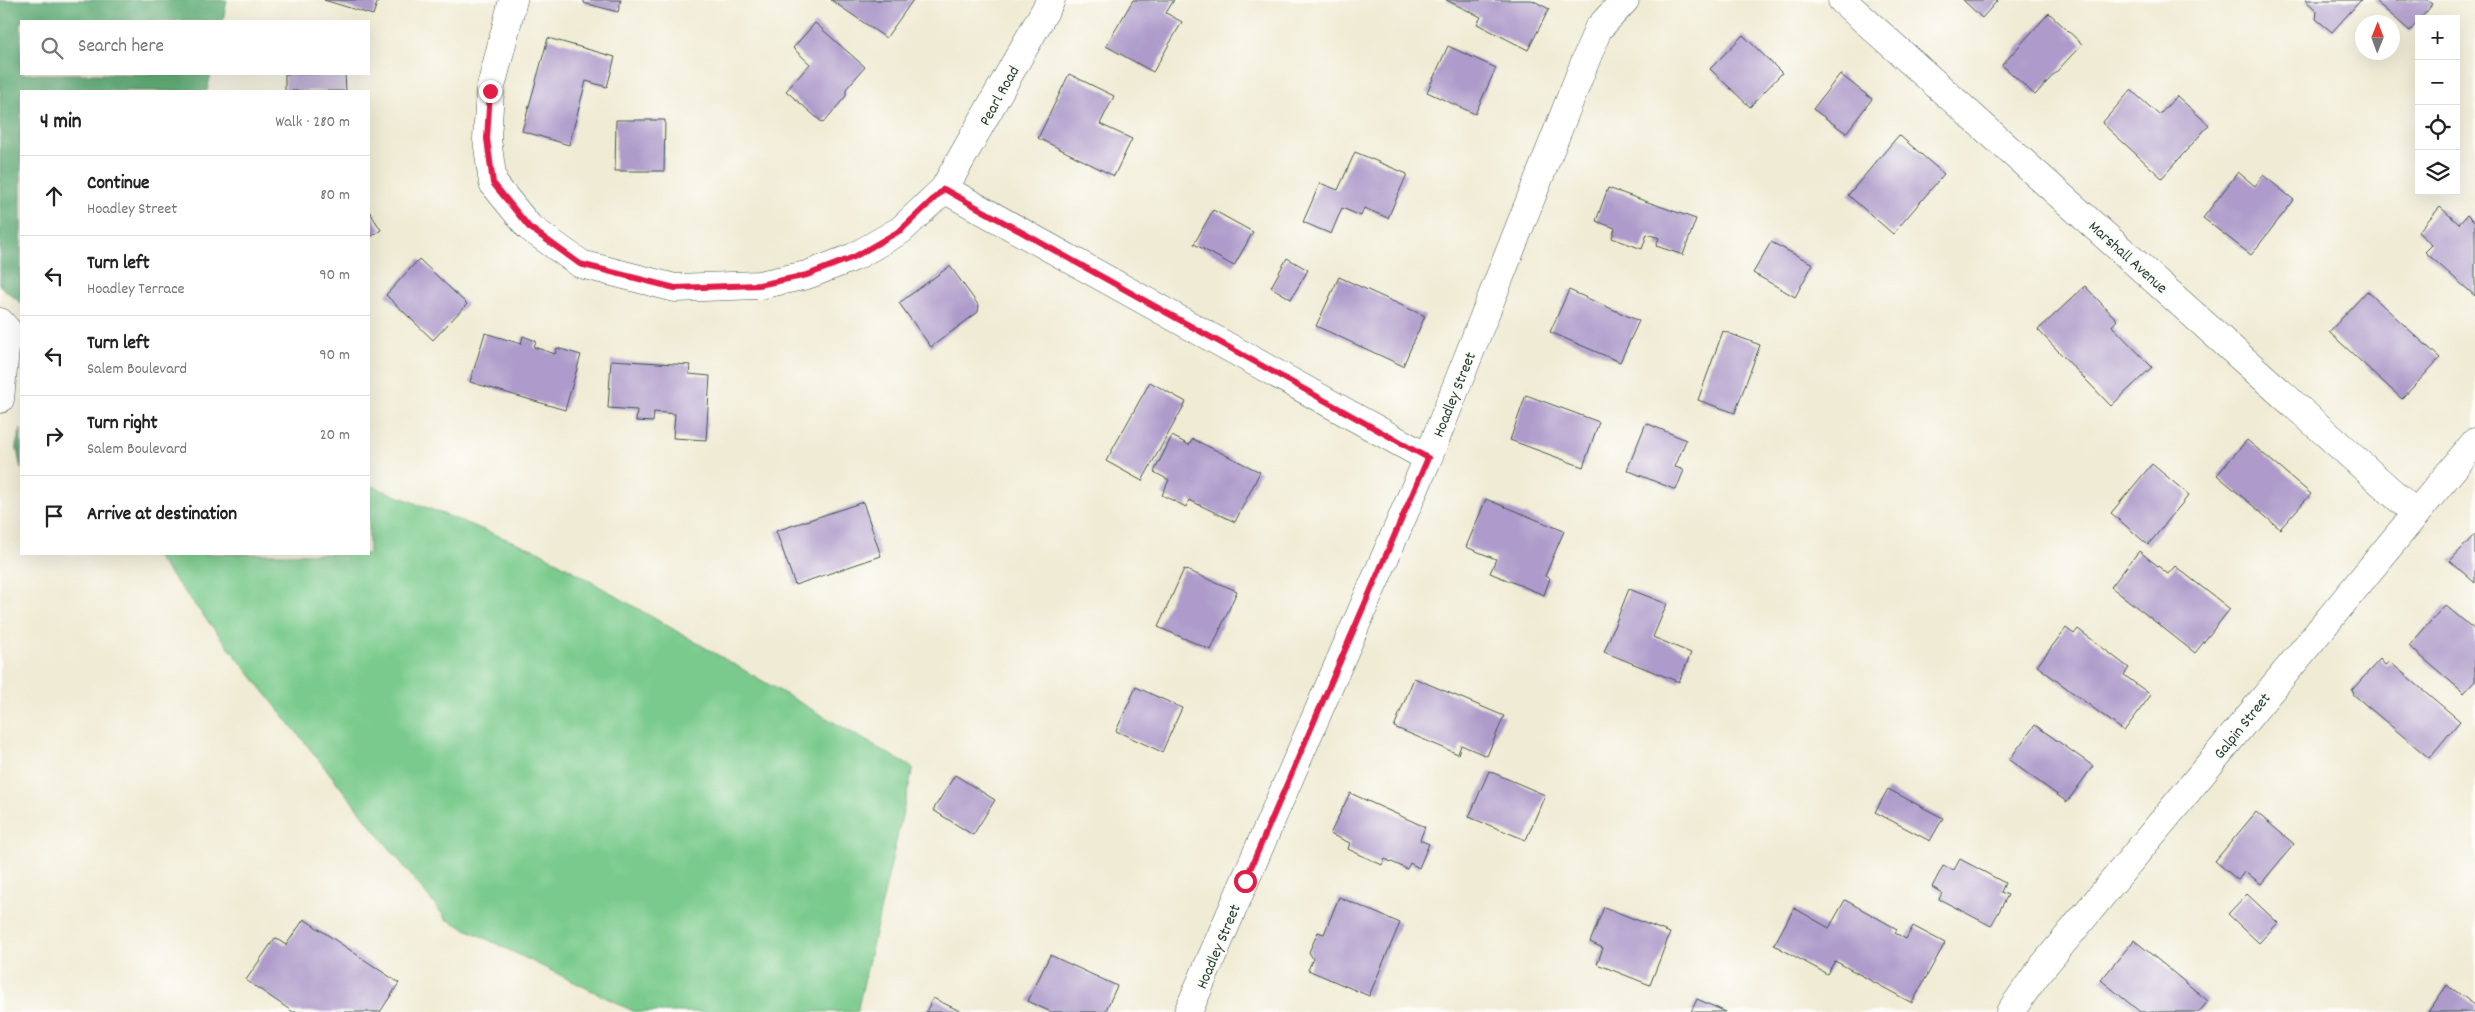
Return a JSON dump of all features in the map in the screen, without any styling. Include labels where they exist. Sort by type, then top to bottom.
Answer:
[{"type":"street","name":"Pearl Road","points":[[513,0],[490,91],[487,139],[493,183],[529,227],[580,264],[675,288],[759,285],[807,275],[854,257],[901,230],[944,189],[1050,0]]},
{"type":"street","name":"Hoadley Street","points":[[1188,1012],[1428,458],[1598,29],[1625,0]]},
{"type":"street","name":"Marshall Avenue","points":[[1842,0],[2416,513]]},
{"type":"street","points":[[944,189],[1428,458]]},
{"type":"street","points":[[0,322],[7,330],[0,399]]},
{"type":"street","name":"Galpin Street","points":[[2010,1012],[2042,967],[2475,442]]},
{"type":"green space","points":[[0,0],[227,0],[223,20],[20,20],[20,75],[211,75],[207,90],[20,90],[20,302],[0,286]]},
{"type":"green space","points":[[20,432],[20,464],[16,445]]},
{"type":"green space","points":[[370,485],[540,552],[913,768],[857,1012],[635,1012],[446,919],[155,555],[370,555]]},
{"type":"building","points":[[324,0],[378,0],[373,15]]},
{"type":"building","points":[[584,0],[621,0],[618,12],[584,3]]},
{"type":"building","points":[[831,0],[913,0],[886,38]]},
{"type":"building","points":[[1133,0],[1174,0],[1166,13],[1182,22],[1153,72],[1106,46]]},
{"type":"building","points":[[1446,0],[1532,0],[1549,9],[1528,50],[1477,24],[1481,17]]},
{"type":"building","points":[[1963,0],[1998,0],[1982,18]]},
{"type":"building","points":[[2305,0],[2361,0],[2332,32],[2316,19],[2317,11]]},
{"type":"building","points":[[2374,0],[2428,0],[2433,4],[2424,15],[2415,15],[2415,25],[2410,31],[2400,22],[2400,15],[2391,15]]},
{"type":"building","points":[[2049,13],[2082,44],[2035,95],[2002,65]]},
{"type":"building","points":[[815,23],[865,67],[846,89],[846,96],[823,123],[786,91],[810,64],[793,48]]},
{"type":"building","points":[[1743,35],[1782,73],[1750,107],[1710,69]]},
{"type":"building","points":[[548,38],[615,57],[607,87],[586,81],[569,145],[522,131]]},
{"type":"building","points":[[1448,46],[1496,68],[1475,114],[1427,92]]},
{"type":"building","points":[[1069,74],[1114,96],[1100,124],[1132,139],[1114,176],[1038,138]]},
{"type":"building","points":[[1840,74],[1872,99],[1846,133],[1813,109]]},
{"type":"building","points":[[285,75],[345,75],[346,90],[285,90]]},
{"type":"building","points":[[2131,90],[2159,115],[2177,96],[2209,125],[2162,178],[2102,123]]},
{"type":"building","points":[[616,120],[665,120],[664,171],[615,171]]},
{"type":"building","points":[[1899,135],[1944,174],[1893,234],[1848,195]]},
{"type":"building","points":[[1355,152],[1407,174],[1388,218],[1364,208],[1361,216],[1342,208],[1331,234],[1303,222],[1320,183],[1338,190]]},
{"type":"building","points":[[2238,172],[2255,186],[2263,175],[2294,200],[2251,255],[2203,218]]},
{"type":"building","points":[[1608,188],[1696,219],[1683,255],[1656,246],[1659,238],[1647,234],[1642,249],[1612,238],[1615,228],[1596,221]]},
{"type":"building","points":[[2440,207],[2459,224],[2467,215],[2475,223],[2475,296],[2425,252],[2432,245],[2418,232]]},
{"type":"building","points":[[1213,210],[1253,232],[1234,266],[1194,244]]},
{"type":"building","points":[[370,213],[381,230],[370,237]]},
{"type":"building","points":[[1771,242],[1813,264],[1795,297],[1753,273]]},
{"type":"building","points":[[1287,258],[1308,270],[1291,299],[1271,287]]},
{"type":"building","points":[[419,259],[467,304],[433,340],[386,295]]},
{"type":"building","points":[[950,266],[979,306],[978,312],[931,347],[899,303]]},
{"type":"building","points":[[1339,277],[1425,316],[1403,366],[1316,326]]},
{"type":"building","points":[[2085,286],[2117,320],[2112,326],[2152,367],[2111,406],[2038,330]]},
{"type":"building","points":[[1569,290],[1639,321],[1620,362],[1550,332]]},
{"type":"building","points":[[2367,291],[2440,358],[2402,399],[2329,332]]},
{"type":"building","points":[[1723,331],[1760,345],[1735,413],[1698,400]]},
{"type":"building","points":[[485,333],[521,344],[523,336],[536,341],[534,347],[555,354],[557,348],[581,355],[565,410],[470,382]]},
{"type":"building","points":[[611,360],[690,365],[689,374],[710,376],[706,440],[673,438],[675,414],[654,412],[653,422],[636,421],[637,410],[608,408]]},
{"type":"building","points":[[1150,382],[1186,402],[1142,481],[1106,461]]},
{"type":"building","points":[[1526,395],[1599,422],[1583,467],[1510,440]]},
{"type":"building","points":[[1646,423],[1686,440],[1675,467],[1684,470],[1676,490],[1627,470]]},
{"type":"building","points":[[1172,436],[1189,445],[1193,439],[1260,472],[1235,522],[1189,500],[1186,507],[1162,495],[1169,480],[1154,472]]},
{"type":"building","points":[[2247,440],[2311,494],[2280,529],[2217,475]]},
{"type":"building","points":[[2152,464],[2189,495],[2148,545],[2111,513]]},
{"type":"building","points":[[1486,499],[1564,531],[1545,576],[1550,578],[1544,595],[1490,573],[1496,559],[1466,547]]},
{"type":"building","points":[[863,502],[881,556],[795,585],[776,531]]},
{"type":"building","points":[[2475,534],[2475,583],[2450,561]]},
{"type":"building","points":[[2139,551],[2168,574],[2175,566],[2230,609],[2195,653],[2111,587]]},
{"type":"building","points":[[1184,569],[1237,591],[1211,650],[1158,627]]},
{"type":"building","points":[[1629,589],[1667,604],[1653,637],[1691,653],[1679,682],[1604,652]]},
{"type":"building","points":[[2445,605],[2475,630],[2475,681],[2464,693],[2409,646]]},
{"type":"building","points":[[2066,628],[2074,634],[2078,629],[2129,668],[2124,675],[2151,695],[2124,731],[2037,666]]},
{"type":"building","points":[[2380,659],[2385,665],[2390,662],[2460,721],[2429,758],[2354,695],[2352,690]]},
{"type":"building","points":[[1414,678],[1504,716],[1487,756],[1461,745],[1458,754],[1394,727]]},
{"type":"building","points":[[1136,687],[1182,708],[1162,752],[1116,731]]},
{"type":"building","points":[[2035,725],[2093,766],[2067,802],[2009,760]]},
{"type":"building","points":[[1489,771],[1545,795],[1526,840],[1469,817]]},
{"type":"building","points":[[955,775],[995,800],[973,835],[933,810]]},
{"type":"building","points":[[1888,789],[1943,818],[1930,841],[1875,812]]},
{"type":"building","points":[[1350,793],[1425,827],[1420,840],[1429,844],[1419,868],[1410,863],[1407,869],[1385,859],[1382,865],[1348,849],[1350,843],[1330,834]]},
{"type":"building","points":[[2256,812],[2294,844],[2261,884],[2245,871],[2238,880],[2215,861]]},
{"type":"building","points":[[1960,859],[2005,883],[2001,892],[2008,895],[1991,926],[1939,899],[1942,893],[1932,887],[1943,866],[1954,870]]},
{"type":"building","points":[[2247,894],[2278,923],[2259,943],[2228,914]]},
{"type":"building","points":[[1339,897],[1400,923],[1369,996],[1308,970],[1313,959],[1309,952],[1318,932],[1324,934]]},
{"type":"building","points":[[1845,900],[1897,929],[1895,933],[1906,939],[1913,926],[1945,943],[1912,1003],[1835,961],[1827,974],[1774,945],[1794,908],[1829,928]]},
{"type":"building","points":[[1604,907],[1670,933],[1650,985],[1597,964],[1603,948],[1590,942]]},
{"type":"building","points":[[304,919],[399,983],[380,1012],[293,1012],[246,980],[275,938],[286,945]]},
{"type":"building","points":[[2134,940],[2208,1001],[2199,1012],[2140,1012],[2101,980]]},
{"type":"building","points":[[1050,955],[1117,986],[1105,1012],[1051,1012],[1028,1001]]},
{"type":"building","points":[[2447,985],[2475,1005],[2475,1012],[2428,1012]]},
{"type":"building","points":[[933,998],[962,1012],[926,1012]]},
{"type":"building","points":[[1697,999],[1726,1012],[1691,1012]]},
{"type":"route","points":[[490,91],[487,139],[493,183],[529,227],[580,264],[675,288],[759,285],[807,275],[854,257],[901,230],[944,189],[1428,458],[1245,881]]}]
